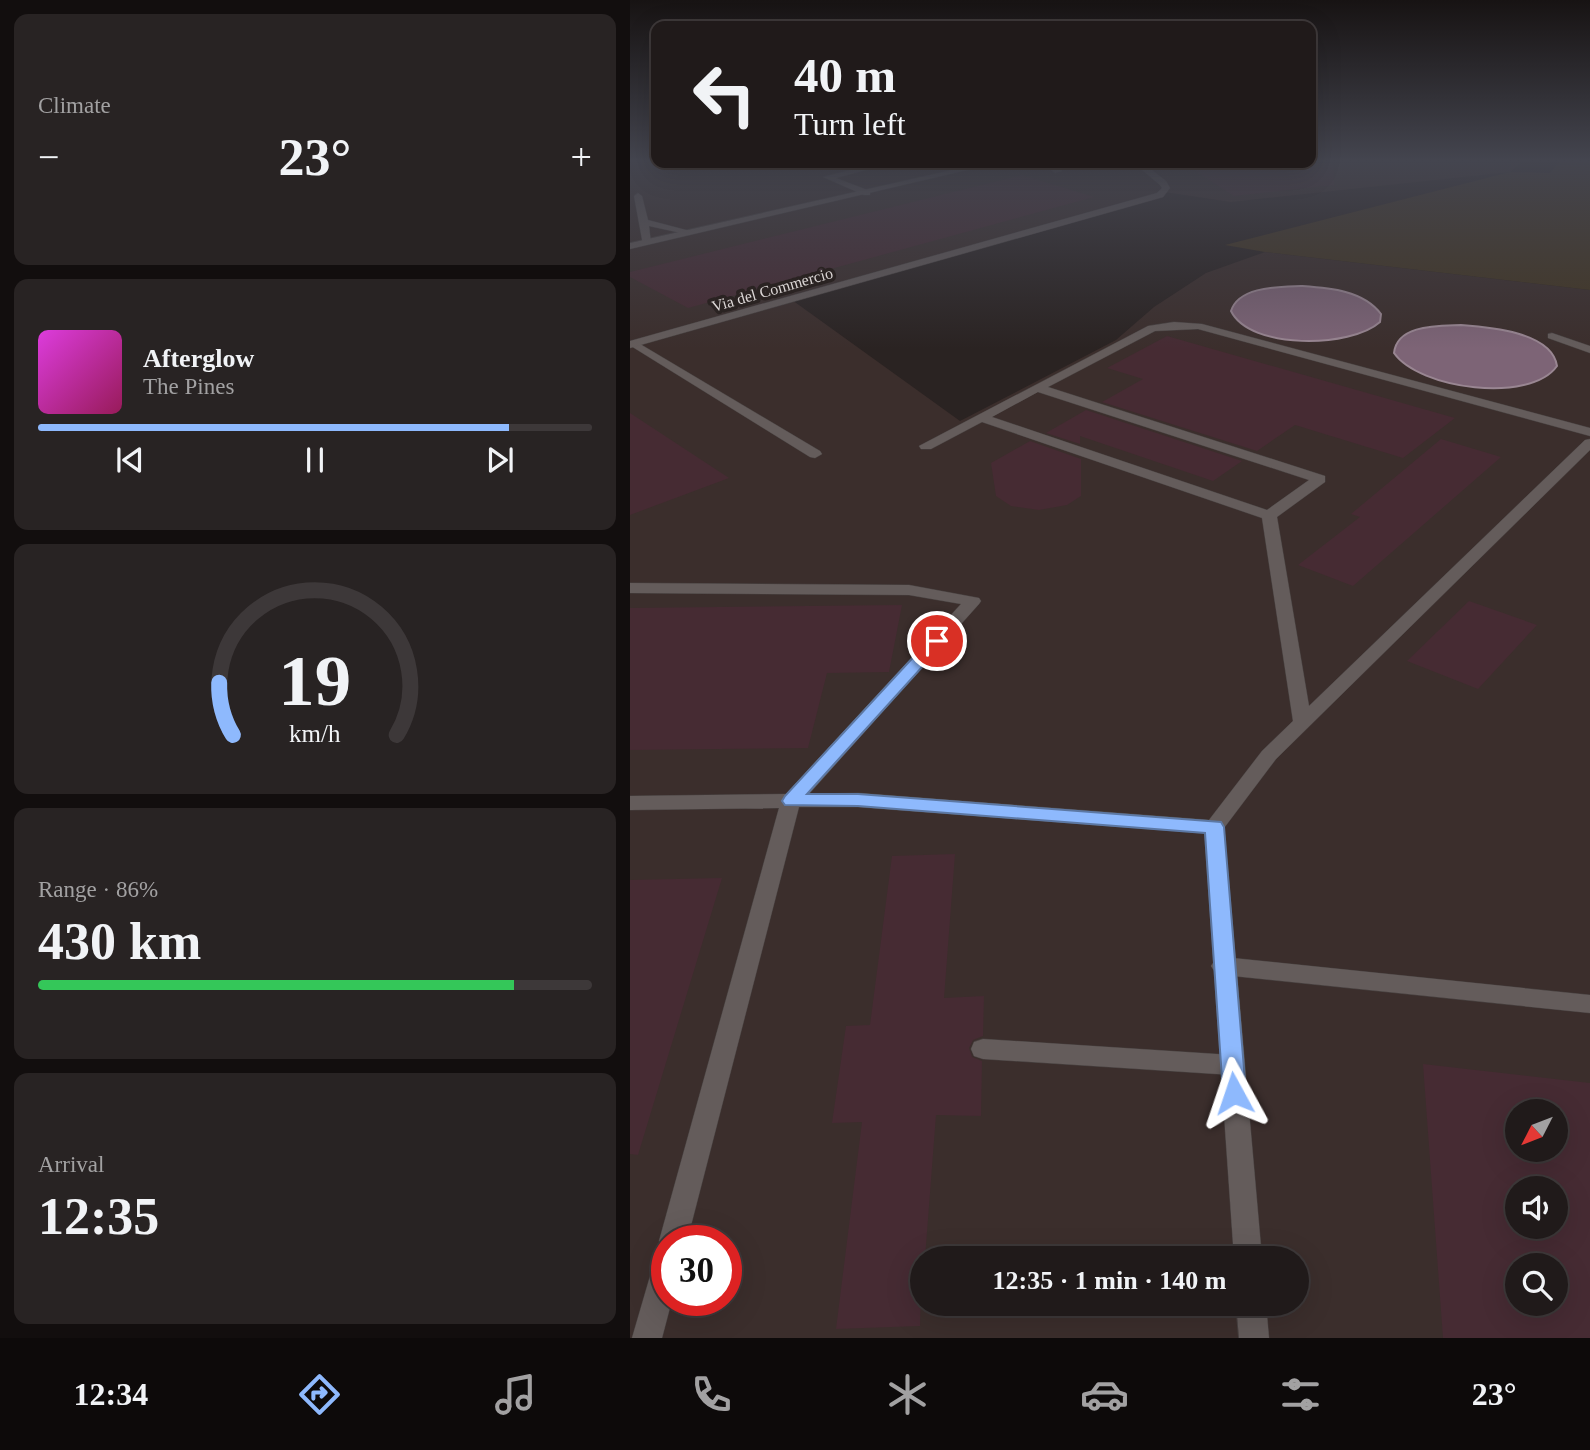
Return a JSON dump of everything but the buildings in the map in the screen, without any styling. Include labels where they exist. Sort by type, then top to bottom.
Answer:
[{"type":"street","points":[[644,224],[646,243]]},
{"type":"street","points":[[658,224],[687,233]]},
{"type":"street","points":[[630,246],[726,224]]},
{"type":"street","name":"Via del Commercio","points":[[632,344],[1056,224]]},
{"type":"street","points":[[926,446],[1152,328],[1186,325],[1590,432]]},
{"type":"street","points":[[1552,336],[1590,350]]},
{"type":"street","points":[[632,344],[815,454]]},
{"type":"street","points":[[1038,388],[1320,479],[1269,516]]},
{"type":"street","points":[[981,418],[1269,516]]},
{"type":"street","points":[[1247,1246],[1214,827],[1269,755],[1590,443]]},
{"type":"street","points":[[1269,516],[1302,722]]},
{"type":"street","points":[[630,588],[909,590],[973,601],[791,801],[677,1225]]},
{"type":"street","points":[[630,803],[858,800],[1214,827]]},
{"type":"street","points":[[1223,966],[1590,1004]]},
{"type":"street","points":[[983,1049],[1232,1065]]},
{"type":"street","points":[[648,1338],[654,1316]]},
{"type":"street","points":[[1252,1316],[1254,1338]]},
{"type":"shaded area","points":[[630,224],[1052,224],[792,300],[960,421],[1116,340],[1154,307],[1206,273],[1265,252],[1590,290],[1590,1338],[630,1338]]},
{"type":"shaded area","points":[[1305,224],[1590,224],[1590,290],[1265,252],[1225,245]]},
{"type":"shaded area","points":[[1301,286],[1334,289],[1355,295],[1374,306],[1381,314],[1380,322],[1366,331],[1347,337],[1302,341],[1258,333],[1242,324],[1231,311],[1235,303],[1251,292]]},
{"type":"shaded area","points":[[1461,325],[1487,327],[1532,339],[1553,355],[1557,366],[1543,378],[1524,385],[1475,387],[1426,376],[1407,365],[1394,353],[1403,337],[1420,328]]},
{"type":"route","points":[[937,641],[791,801],[858,800],[1214,827],[1234,1093]]}]
